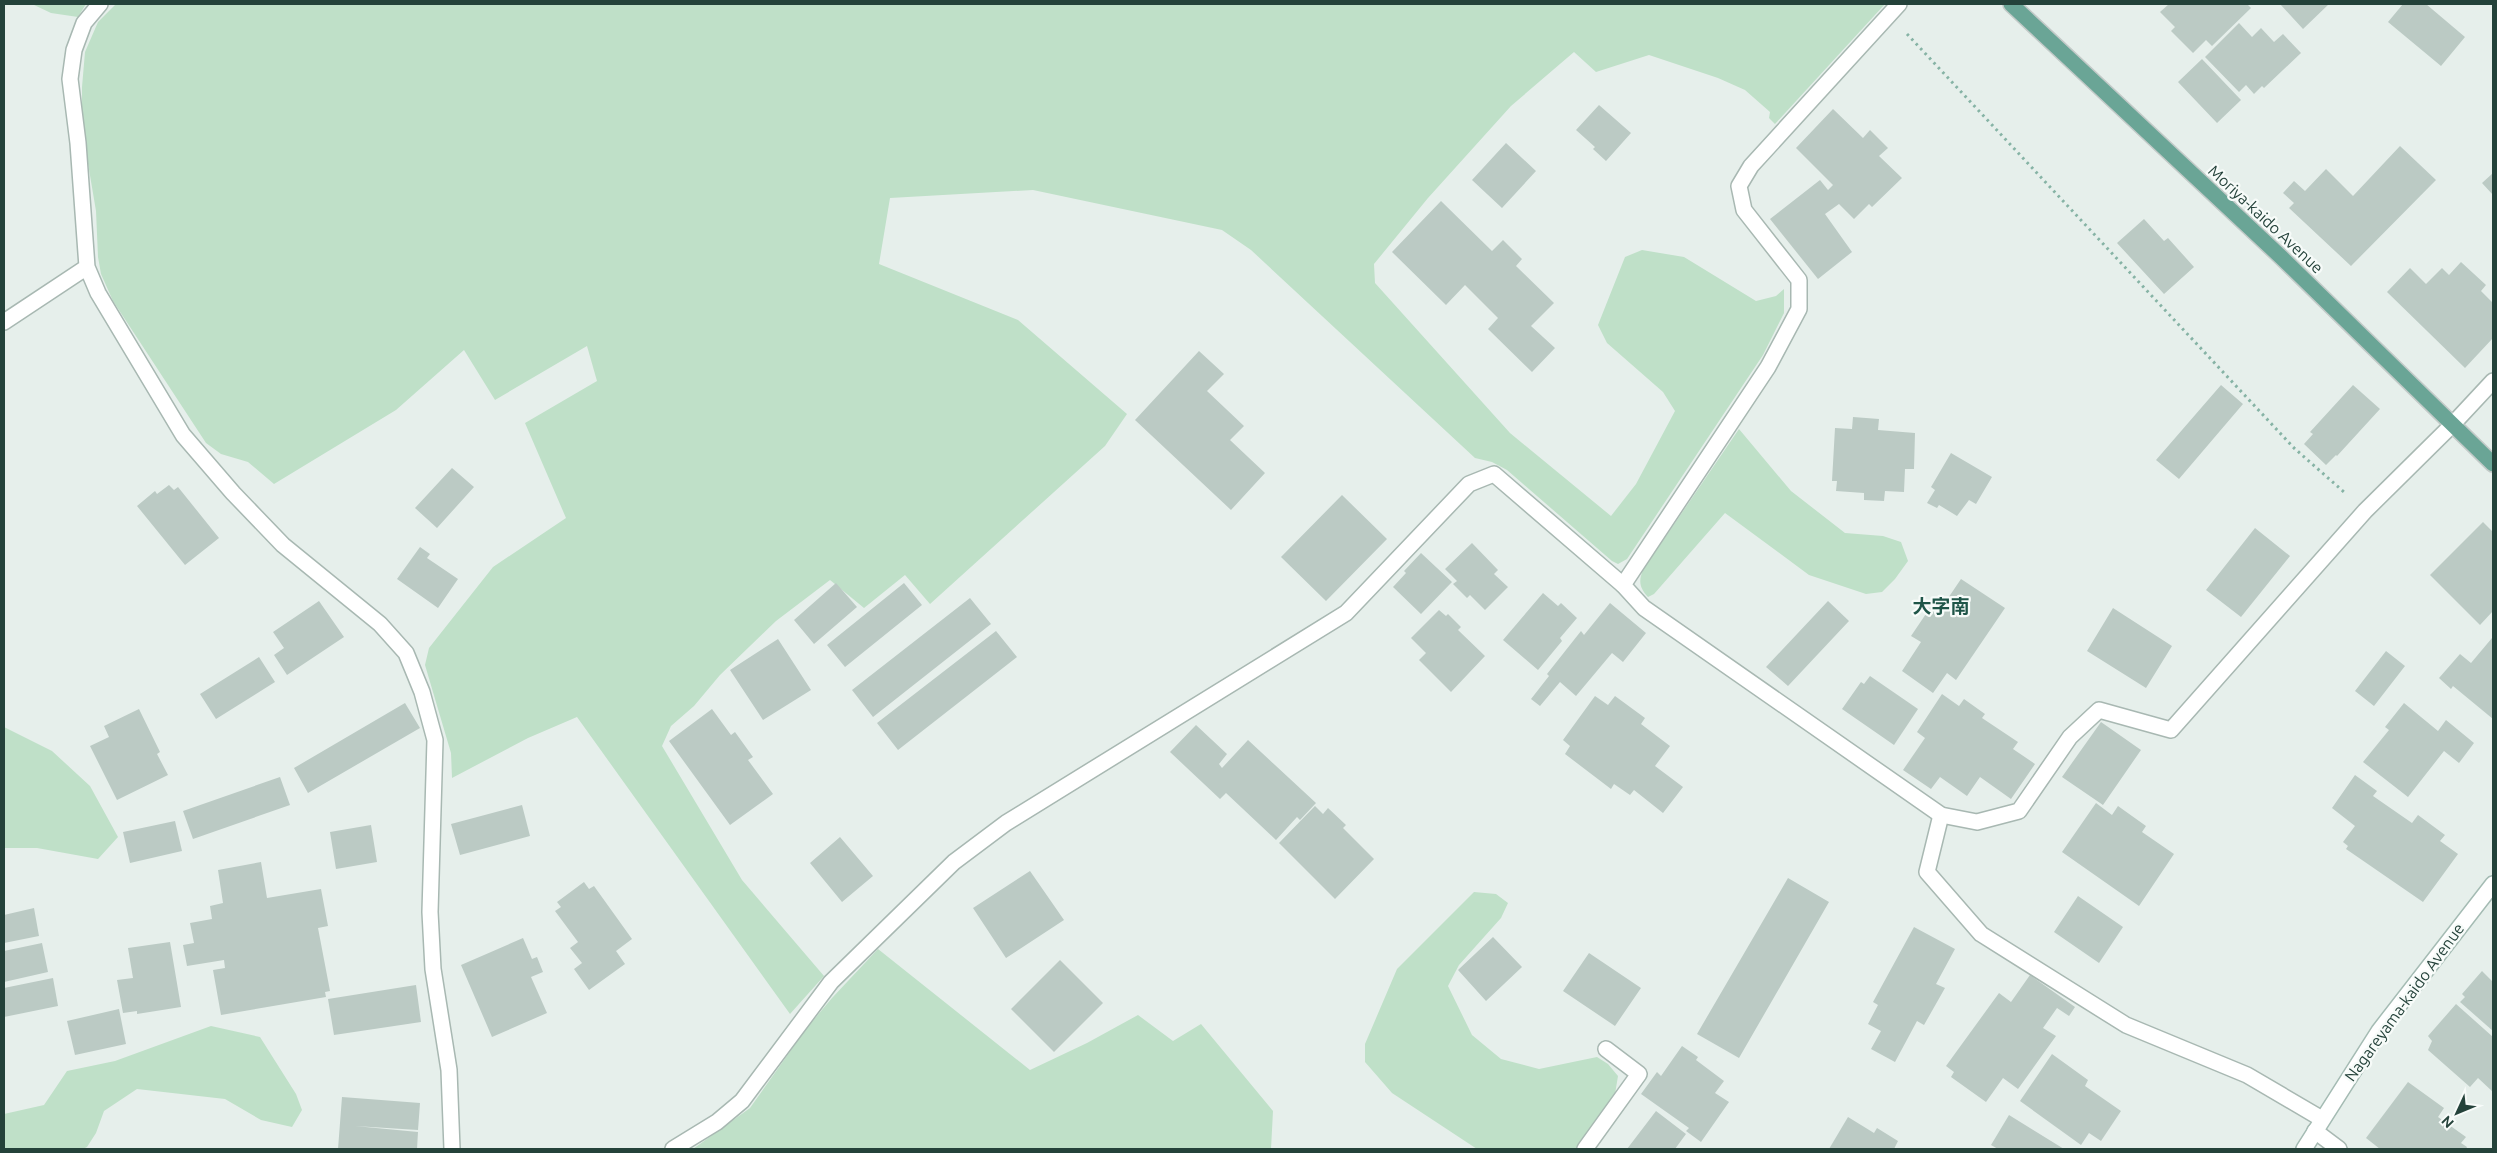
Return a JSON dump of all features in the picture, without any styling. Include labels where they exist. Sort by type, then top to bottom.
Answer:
[{"type":"main road","name":"Moriya-kaido Avenue","points":[[2011,4],[2281,258],[2493,464]]},
{"type":"street","points":[[100,4],[84,23],[74,50],[70,80],[78,143],[87,267],[98,293],[183,435],[233,493],[283,545],[380,624],[406,653],[422,692],[436,740],[430,912],[433,969],[449,1070],[452,1149]]},
{"type":"street","points":[[1623,585],[1768,367],[1799,309],[1799,280],[1744,210],[1739,186],[1751,166],[1895,9]]},
{"type":"street","points":[[4,322],[87,267]]},
{"type":"street","points":[[673,1149],[717,1122],[742,1101],[831,982],[954,862],[1006,823],[1346,613],[1469,484],[1494,474],[1623,585],[1644,608],[1941,815],[1977,822],[2019,811],[2070,737],[2099,710],[2171,730],[2365,511],[2452,425],[2493,381]]},
{"type":"street","points":[[1941,815],[1926,872],[1981,934],[2126,1025],[2247,1075],[2318,1125],[2339,1149]]},
{"type":"street","name":"Nagareyama-kaido Avenue","points":[[2304,1149],[2379,1031],[2493,884]]},
{"type":"street","points":[[1585,1149],[1639,1074],[1606,1049]]},
{"type":"path","points":[[1895,9],[2294,448],[2365,511]]},
{"type":"green space","points":[[32,4],[86,4],[78,17],[51,13]]},
{"type":"green space","points":[[116,4],[1885,4],[1775,124],[1769,118],[1770,112],[1745,90],[1718,78],[1649,55],[1596,72],[1574,52],[1511,106],[1428,198],[1374,264],[1375,283],[1510,433],[1611,516],[1636,484],[1675,411],[1663,392],[1607,343],[1598,325],[1625,257],[1642,250],[1684,257],[1756,301],[1776,296],[1784,289],[1784,313],[1763,355],[1627,559],[1618,564],[1612,561],[1507,470],[1492,462],[1475,458],[1251,250],[1222,230],[1033,190],[890,198],[879,264],[1018,320],[1127,414],[1105,446],[930,604],[905,575],[864,608],[830,580],[776,621],[720,675],[694,706],[671,726],[662,746],[742,880],[824,976],[790,1014],[577,717],[528,738],[452,778],[451,753],[425,665],[429,648],[493,567],[566,518],[525,423],[597,381],[587,346],[495,400],[464,350],[396,410],[274,484],[248,462],[221,454],[206,443],[113,301],[101,274],[98,257],[96,211],[82,128],[82,87],[85,52],[98,22]]},
{"type":"green space","points":[[1739,429],[1791,491],[1845,533],[1883,536],[1901,542],[1908,561],[1895,579],[1882,592],[1866,594],[1809,575],[1725,513],[1654,594],[1648,597],[1641,585],[1643,570]]},
{"type":"green space","points":[[4,727],[52,751],[90,786],[118,837],[98,859],[37,848],[4,848]]},
{"type":"green space","points":[[1474,892],[1496,894],[1508,903],[1501,918],[1459,965],[1448,986],[1472,1035],[1501,1059],[1539,1069],[1597,1057],[1608,1064],[1618,1076],[1615,1094],[1577,1149],[1477,1149],[1392,1093],[1365,1062],[1365,1044],[1397,969]]},
{"type":"green space","points":[[878,949],[1030,1070],[1087,1043],[1138,1015],[1173,1041],[1201,1024],[1273,1111],[1271,1149],[693,1149],[750,1108],[806,1029]]},
{"type":"green space","points":[[211,1026],[260,1037],[296,1094],[302,1110],[292,1127],[261,1120],[225,1099],[137,1089],[104,1111],[96,1133],[87,1147],[83,1149],[4,1149],[4,1114],[44,1105],[67,1071],[115,1061]]},
{"type":"building","points":[[2169,4],[2247,4],[2251,8],[2212,46],[2206,40],[2193,53],[2171,31],[2175,27],[2160,12]]},
{"type":"building","points":[[2280,4],[2329,4],[2303,29]]},
{"type":"building","points":[[2403,4],[2426,4],[2465,37],[2441,66],[2388,22]]},
{"type":"building","points":[[2239,23],[2252,37],[2261,28],[2274,42],[2283,34],[2301,53],[2264,88],[2262,86],[2254,94],[2246,85],[2239,92],[2205,57]]},
{"type":"building","points":[[2202,59],[2241,100],[2217,123],[2178,82]]},
{"type":"building","points":[[1599,105],[1631,133],[1606,161],[1593,149],[1595,147],[1576,130]]},
{"type":"building","points":[[1833,109],[1863,138],[1870,130],[1888,148],[1879,156],[1902,178],[1872,207],[1869,204],[1854,219],[1839,204],[1825,214],[1852,252],[1818,279],[1770,219],[1820,180],[1828,190],[1833,185],[1796,148]]},
{"type":"building","points":[[1506,143],[1536,171],[1502,208],[1472,180]]},
{"type":"building","points":[[2400,146],[2436,180],[2351,266],[2289,208],[2294,203],[2283,193],[2294,181],[2305,191],[2326,169],[2353,196]]},
{"type":"building","points":[[2493,173],[2493,195],[2482,183]]},
{"type":"building","points":[[1441,201],[1492,251],[1503,240],[1522,259],[1516,266],[1554,303],[1531,326],[1555,348],[1532,372],[1488,329],[1498,318],[1465,285],[1446,305],[1392,252]]},
{"type":"building","points":[[2144,219],[2164,241],[2168,238],[2194,267],[2164,294],[2117,243]]},
{"type":"building","points":[[2461,262],[2486,285],[2481,291],[2493,303],[2493,338],[2465,368],[2387,292],[2410,268],[2426,284],[2442,268],[2449,275]]},
{"type":"building","points":[[1199,351],[1224,374],[1207,391],[1244,426],[1230,440],[1265,473],[1231,510],[1135,420]]},
{"type":"building","points":[[2221,385],[2243,404],[2179,479],[2156,460]]},
{"type":"building","points":[[2353,385],[2380,409],[2337,456],[2326,465],[2304,444],[2313,434],[2310,432]]},
{"type":"building","points":[[1853,417],[1879,419],[1878,430],[1915,433],[1914,469],[1905,469],[1904,492],[1885,491],[1884,501],[1864,500],[1864,493],[1836,491],[1837,481],[1832,481],[1835,428],[1852,429]]},
{"type":"building","points":[[1951,453],[1992,477],[1976,504],[1969,500],[1957,516],[1939,505],[1937,508],[1927,503],[1935,490],[1931,487]]},
{"type":"building","points":[[452,468],[474,487],[437,528],[415,508]]},
{"type":"building","points":[[169,485],[174,490],[178,487],[219,538],[185,565],[137,506],[155,491],[157,494]]},
{"type":"building","points":[[1342,495],[1387,539],[1326,601],[1281,557]]},
{"type":"building","points":[[2483,522],[2493,532],[2493,611],[2480,625],[2430,575]]},
{"type":"building","points":[[2255,528],[2290,556],[2241,617],[2206,590]]},
{"type":"building","points":[[1472,543],[1498,570],[1494,574],[1508,587],[1485,610],[1470,595],[1467,598],[1453,584],[1457,581],[1445,569]]},
{"type":"building","points":[[420,547],[430,554],[427,558],[458,579],[438,608],[397,579]]},
{"type":"building","points":[[1421,553],[1452,582],[1421,614],[1393,587],[1406,573],[1404,571]]},
{"type":"building","points":[[1961,579],[2005,608],[1956,680],[1947,673],[1933,693],[1902,671],[1921,642],[1911,636],[1934,602],[1942,607]]},
{"type":"building","points":[[836,583],[857,607],[814,644],[794,620]]},
{"type":"building","points":[[904,583],[922,605],[845,667],[827,645]]},
{"type":"building","points":[[1543,593],[1558,606],[1561,603],[1577,618],[1560,638],[1562,641],[1538,670],[1503,640]]},
{"type":"building","points":[[970,598],[991,624],[873,717],[852,690]]},
{"type":"building","points":[[319,601],[344,637],[287,675],[274,655],[284,648],[273,632]]},
{"type":"building","points":[[1828,601],[1849,621],[1788,686],[1766,667]]},
{"type":"building","points":[[1610,603],[1646,633],[1623,662],[1612,653],[1576,696],[1560,682],[1540,706],[1531,699],[1549,676],[1547,674],[1581,631],[1584,635]]},
{"type":"building","points":[[2113,608],[2172,646],[2146,688],[2087,651]]},
{"type":"building","points":[[1439,610],[1446,616],[1448,614],[1461,627],[1458,630],[1485,656],[1451,692],[1419,660],[1426,653],[1411,638]]},
{"type":"building","points":[[996,631],[1017,657],[898,750],[877,723]]},
{"type":"building","points":[[2492,638],[2493,719],[2453,686],[2451,689],[2439,678],[2460,654],[2471,663]]},
{"type":"building","points":[[778,639],[811,690],[763,720],[730,670]]},
{"type":"building","points":[[2386,651],[2405,666],[2374,706],[2355,691]]},
{"type":"building","points":[[259,657],[275,682],[216,719],[200,694]]},
{"type":"building","points":[[1870,676],[1918,709],[1894,745],[1842,709],[1861,682],[1864,684]]},
{"type":"building","points":[[1942,694],[1959,706],[1964,699],[1985,714],[1982,718],[2018,742],[2013,749],[2035,764],[2011,799],[1980,777],[1967,796],[1940,777],[1931,789],[1903,770],[1925,738],[1917,732]]},
{"type":"building","points":[[1595,696],[1608,705],[1615,696],[1645,718],[1641,724],[1670,746],[1655,766],[1683,787],[1663,813],[1634,790],[1630,795],[1614,784],[1611,789],[1565,754],[1570,746],[1563,740]]},
{"type":"building","points":[[405,703],[420,728],[308,793],[294,768]]},
{"type":"building","points":[[2404,703],[2438,731],[2446,720],[2474,743],[2459,763],[2444,751],[2408,797],[2363,762],[2389,730],[2385,727]]},
{"type":"building","points":[[139,709],[160,752],[157,754],[168,775],[117,800],[90,746],[109,737],[104,726]]},
{"type":"building","points":[[712,709],[731,735],[735,732],[753,757],[748,760],[773,794],[730,825],[669,741]]},
{"type":"building","points":[[2101,722],[2141,750],[2103,805],[2062,777]]},
{"type":"building","points":[[1196,725],[1227,754],[1219,764],[1222,768],[1248,740],[1316,803],[1300,820],[1297,817],[1276,840],[1226,793],[1220,799],[1170,752]]},
{"type":"building","points":[[2355,775],[2377,791],[2373,796],[2412,823],[2418,815],[2445,835],[2440,841],[2458,854],[2423,902],[2346,849],[2348,846],[2343,842],[2355,826],[2332,808]]},
{"type":"building","points":[[280,777],[290,805],[193,839],[183,811]]},
{"type":"building","points":[[2096,803],[2112,815],[2118,806],[2146,826],[2142,832],[2174,854],[2139,906],[2062,852]]},
{"type":"building","points":[[522,805],[530,836],[460,855],[451,824]]},
{"type":"building","points":[[1315,806],[1323,814],[1328,808],[1346,825],[1343,828],[1374,859],[1335,899],[1279,843]]},
{"type":"building","points":[[175,821],[182,851],[130,863],[123,832]]},
{"type":"building","points":[[371,825],[377,862],[336,869],[330,832]]},
{"type":"building","points":[[840,837],[873,876],[842,902],[810,863]]},
{"type":"building","points":[[261,862],[267,898],[321,889],[328,926],[318,928],[330,991],[325,992],[326,997],[221,1015],[213,970],[225,968],[224,960],[187,966],[183,945],[194,943],[190,923],[212,919],[210,906],[223,903],[218,870]]},
{"type":"building","points":[[1030,871],[1064,920],[1006,958],[973,908]]},
{"type":"building","points":[[1788,878],[1829,902],[1739,1058],[1697,1034]]},
{"type":"building","points":[[584,882],[589,889],[594,886],[632,939],[616,951],[625,964],[589,990],[574,969],[582,963],[570,948],[578,942],[555,911],[561,907],[557,902]]},
{"type":"building","points":[[2078,896],[2123,927],[2099,963],[2054,932]]},
{"type":"building","points":[[34,908],[39,936],[4,943],[4,915]]},
{"type":"building","points":[[1914,927],[1955,949],[1936,984],[1945,988],[1924,1025],[1917,1021],[1895,1062],[1871,1049],[1881,1031],[1868,1024],[1878,1005],[1873,1002]]},
{"type":"building","points":[[1493,937],[1522,967],[1486,1001],[1458,970]]},
{"type":"building","points":[[523,938],[532,959],[537,957],[543,972],[531,977],[547,1013],[492,1037],[461,965]]},
{"type":"building","points":[[170,942],[181,1007],[137,1014],[137,1011],[123,1013],[117,980],[133,978],[128,948]]},
{"type":"building","points":[[42,943],[48,972],[4,982],[4,951]]},
{"type":"building","points":[[1589,953],[1641,988],[1615,1026],[1563,991]]},
{"type":"building","points":[[1060,960],[1103,1003],[1054,1052],[1011,1009]]},
{"type":"building","points":[[2482,971],[2493,982],[2493,1031],[2460,1002],[2465,997],[2462,994]]},
{"type":"building","points":[[2030,975],[2075,1007],[2069,1016],[2057,1008],[2043,1028],[2056,1036],[2018,1089],[2003,1078],[1986,1102],[1951,1077],[1954,1072],[1946,1066],[1999,993],[2011,1002]]},
{"type":"building","points":[[53,978],[58,1006],[4,1017],[4,988]]},
{"type":"building","points":[[416,985],[421,1022],[334,1035],[328,999]]},
{"type":"building","points":[[2456,1004],[2493,1037],[2493,1092],[2478,1078],[2470,1087],[2428,1050],[2432,1041],[2428,1036]]},
{"type":"building","points":[[119,1009],[126,1044],[75,1055],[67,1021]]},
{"type":"building","points":[[1682,1046],[1698,1057],[1696,1060],[1724,1081],[1715,1093],[1729,1102],[1701,1142],[1686,1131],[1689,1128],[1641,1094],[1657,1072],[1661,1076]]},
{"type":"building","points":[[2052,1054],[2088,1080],[2085,1086],[2121,1111],[2101,1141],[2089,1133],[2081,1145],[2020,1101]]},
{"type":"building","points":[[2408,1082],[2444,1108],[2438,1117],[2466,1137],[2461,1143],[2467,1147],[2466,1149],[2380,1149],[2366,1138]]},
{"type":"building","points":[[342,1097],[420,1103],[418,1130],[355,1126],[418,1132],[417,1149],[338,1149]]},
{"type":"building","points":[[1656,1111],[1686,1134],[1675,1149],[1627,1149]]},
{"type":"building","points":[[2009,1115],[2064,1149],[1998,1149],[1991,1145]]},
{"type":"building","points":[[1848,1117],[1874,1133],[1877,1128],[1898,1141],[1894,1149],[1829,1149]]},
{"type":"district","name":"大字南","points":[[1941,606]]}]
